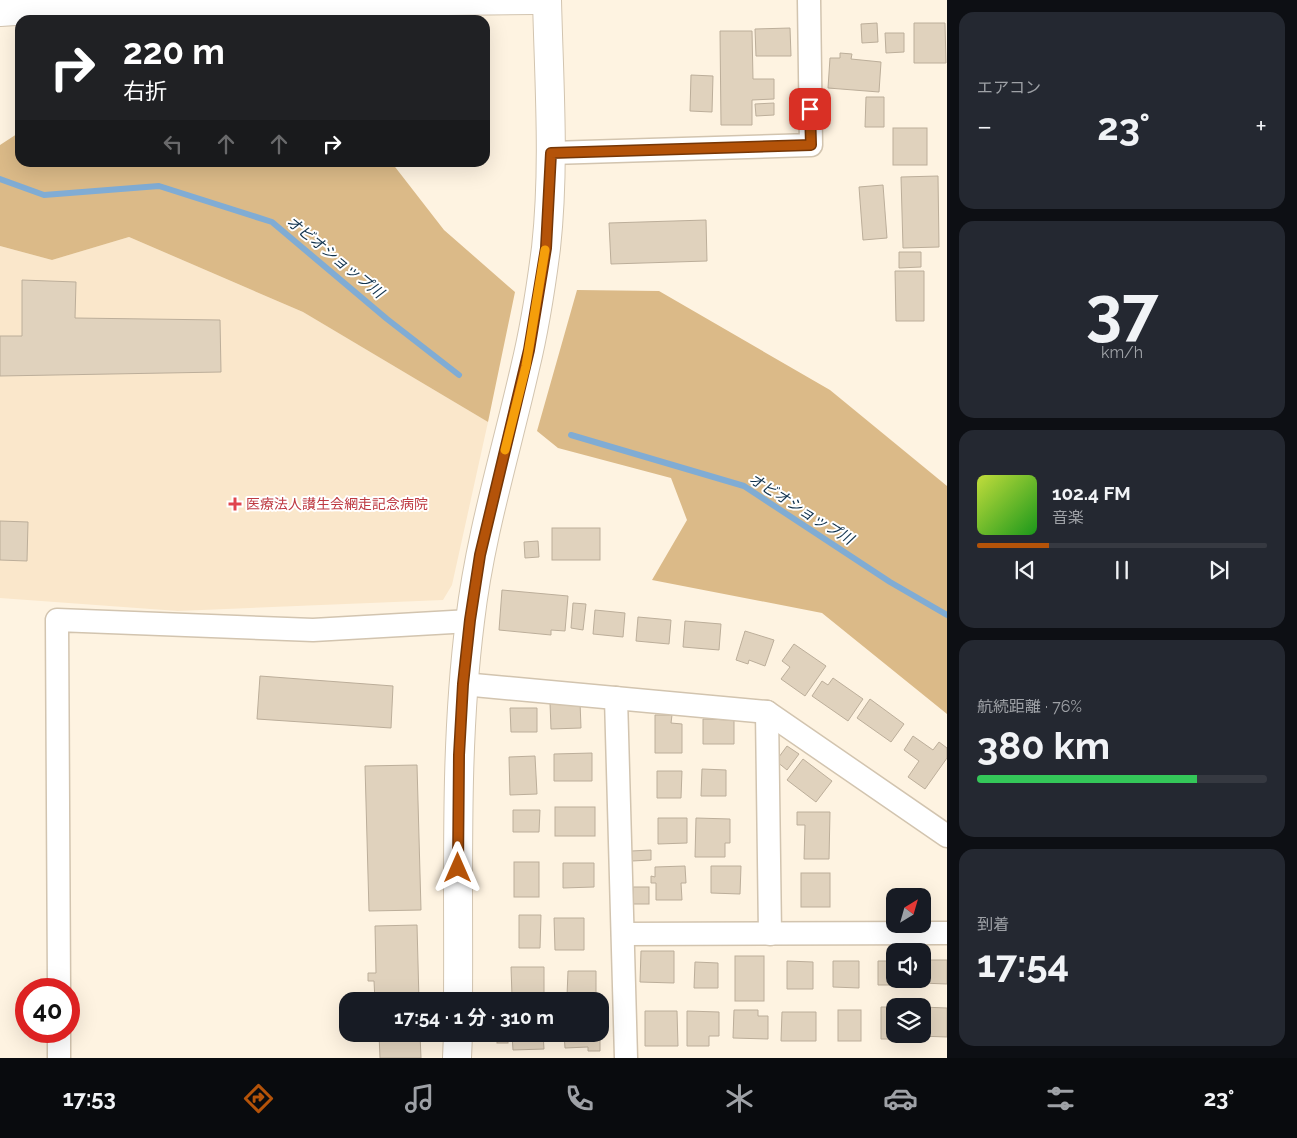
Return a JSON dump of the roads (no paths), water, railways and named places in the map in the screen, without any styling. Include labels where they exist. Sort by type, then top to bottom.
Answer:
[{"type":"street","points":[[0,12],[106,3],[535,0]]},
{"type":"street","points":[[458,992],[459,755],[463,684],[477,571],[526,366],[546,248],[551,153],[547,0]]},
{"type":"street","points":[[551,153],[811,145],[809,0]]},
{"type":"street","points":[[59,978],[57,620],[313,630],[470,620]]},
{"type":"street","points":[[463,684],[767,712],[947,836]]},
{"type":"street","points":[[616,698],[626,1058]]},
{"type":"street","points":[[767,712],[770,934]]},
{"type":"street","points":[[623,934],[947,933]]},
{"type":"street","points":[[458,1042],[458,1058]]},
{"type":"street","points":[[59,1043],[59,1058]]},
{"type":"waterway","name":"オビオショップ川","points":[[0,179],[44,195],[159,186],[272,222],[387,319],[459,375]]},
{"type":"waterway","name":"オビオショップ川","points":[[571,435],[744,486],[890,582],[947,615]]},
{"type":"place","name":"医療法人讃生会網走記念病院","points":[[235,504]]}]
